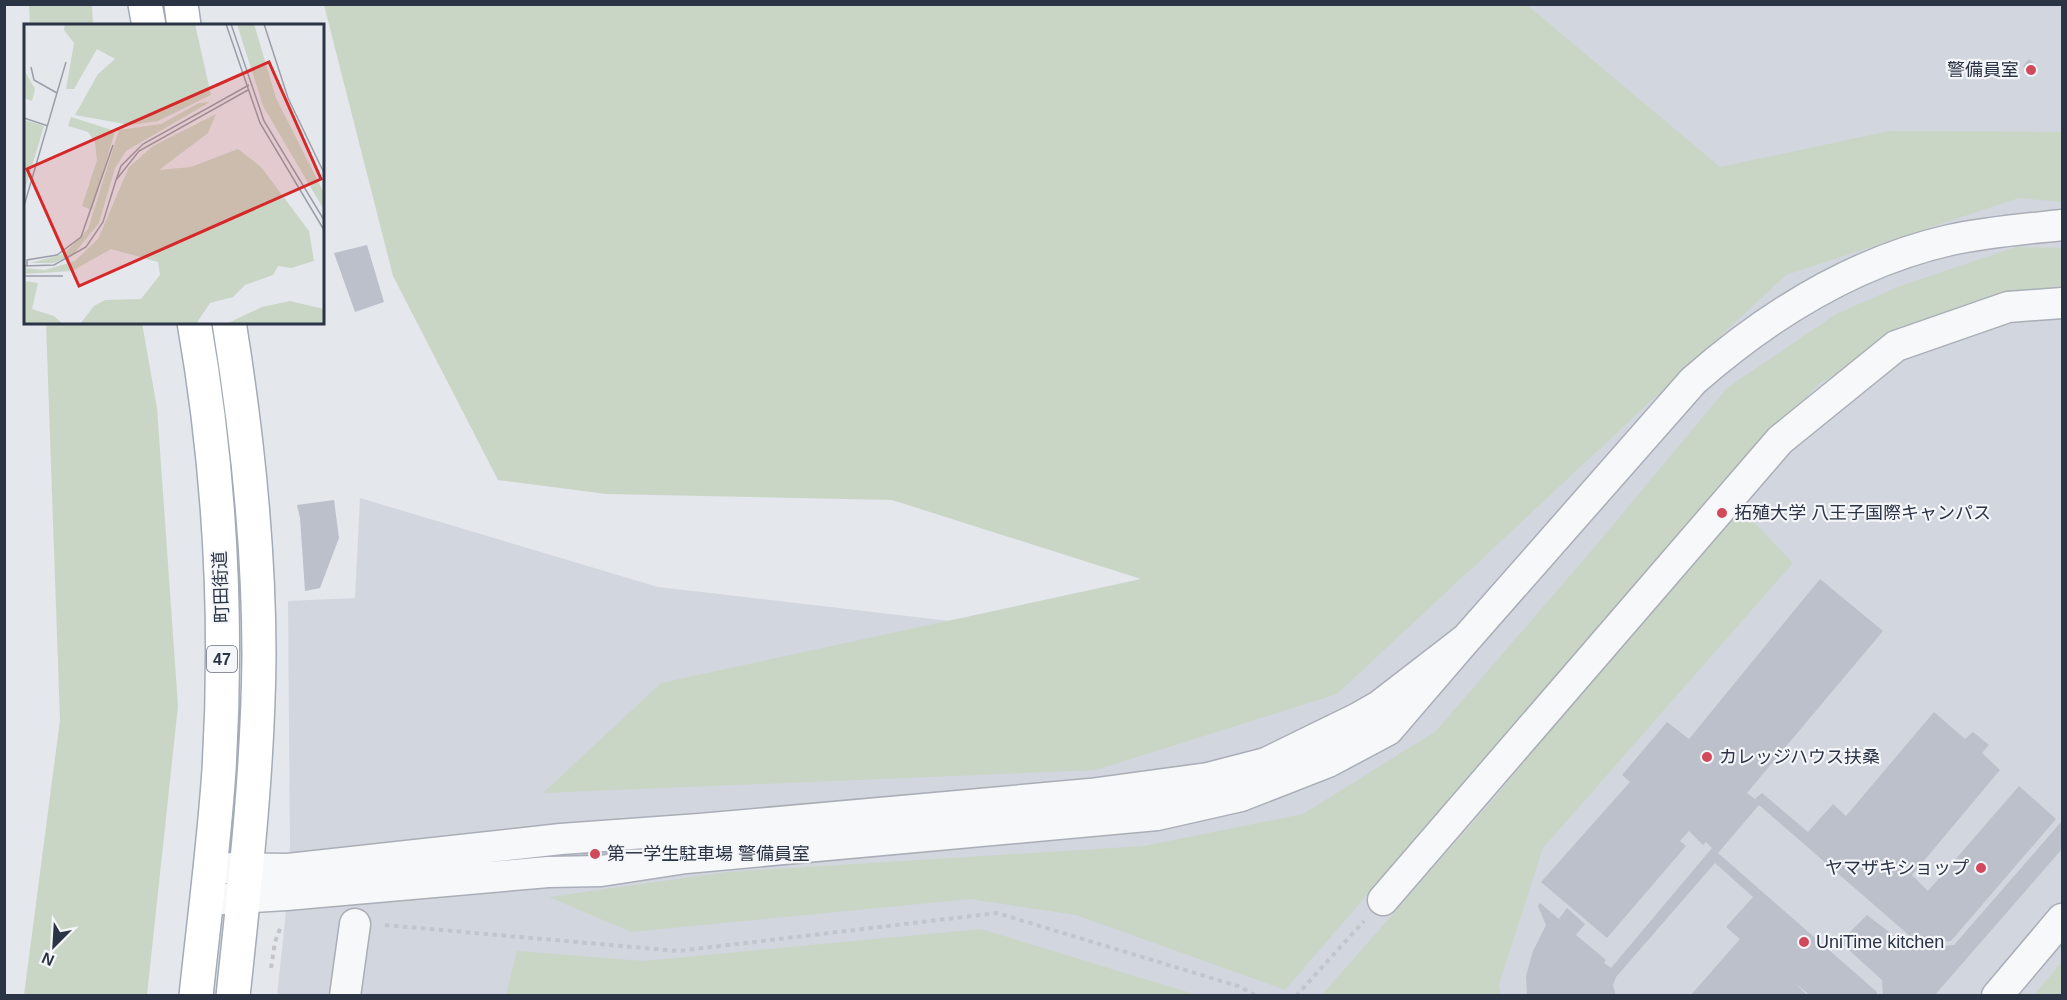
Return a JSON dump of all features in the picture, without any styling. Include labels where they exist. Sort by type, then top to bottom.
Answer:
[{"type":"main road","points":[[145,4],[149,24]]},
{"type":"main road","points":[[181,4],[184,24]]},
{"type":"main road","name":"町田街道","points":[[194,324],[204,379],[217,486],[223,594],[219,770],[196,996]]},
{"type":"main road","name":"町田街道","points":[[229,324],[239,383],[250,486],[258,596],[259,657],[256,754],[233,996]]},
{"type":"main road","points":[[217,486],[250,486]]},
{"type":"lane","points":[[207,884],[245,883],[288,869],[561,839],[700,829],[1090,794],[1208,778],[1266,763],[1383,718],[1467,638],[1693,381],[1729,349],[1779,313],[1836,282],[1893,258],[1949,241],[2006,230],[2062,225]]},
{"type":"lane","points":[[1383,900],[1780,440],[1896,346],[2008,307],[2062,303]]},
{"type":"lane","points":[[1997,996],[2062,920]]},
{"type":"lane","points":[[345,996],[355,924]]},
{"type":"path","points":[[1296,996],[1383,900]]},
{"type":"path","points":[[355,924],[678,951],[997,913],[1241,987],[1256,996]]},
{"type":"path","points":[[270,974],[275,942],[279,928],[285,921]]},
{"type":"shaded area","name":"拓殖大学 八王子国際キャンパス","points":[[1491,5],[2062,5],[2062,995],[277,996],[290,845],[288,601],[355,598],[360,498],[658,587],[1148,644]]},
{"type":"green space","points":[[29,5],[92,5],[93,24],[30,24]]},
{"type":"green space","points":[[324,5],[1527,5],[1720,167],[1889,131],[2062,132],[2062,202],[2019,198],[1786,275],[1337,694],[1096,770],[543,793],[661,683],[1141,579],[892,500],[606,494],[498,480],[393,276]]},
{"type":"green space","points":[[2016,247],[2062,248],[2062,285],[1961,306],[1820,383],[1712,494],[1285,990],[1076,915],[970,899],[631,932],[549,897],[727,872],[1144,846],[1303,814],[1436,731],[1598,543],[1727,388],[1836,314],[1900,286]]},
{"type":"green space","points":[[46,324],[142,324],[157,408],[178,706],[147,995],[24,995],[60,720]]},
{"type":"green space","points":[[1736,503],[1793,563],[1543,848],[1499,984],[1501,995],[1321,996],[1497,795]]},
{"type":"green space","points":[[981,929],[1197,995],[506,995],[517,951],[643,961]]},
{"type":"green space","points":[[2062,962],[2062,995],[2034,995]]},
{"type":"building","name":"警備員室","points":[[2029,59],[2038,67],[2032,74],[2023,66]]},
{"type":"building","points":[[367,245],[384,302],[355,312],[334,253]]},
{"type":"building","points":[[334,500],[339,538],[320,588],[305,591],[297,505]]},
{"type":"building","points":[[1820,579],[1883,631],[1747,793],[1755,799],[1762,793],[1808,832],[1833,804],[1846,816],[1934,712],[1965,739],[1973,732],[1989,745],[1982,753],[2000,770],[1912,875],[1928,891],[2019,786],[2056,819],[1951,941],[1918,943],[1759,805],[1718,853],[1877,992],[1877,996],[1811,996],[1796,984],[1808,996],[1690,996],[1740,939],[1726,927],[1753,897],[1715,863],[1616,977],[1613,985],[1616,996],[1527,996],[1526,976],[1533,951],[1546,925],[1538,906],[1540,903],[1559,919],[1567,908],[1585,924],[1576,935],[1606,960],[1604,963],[1611,968],[1712,848],[1706,842],[1703,845],[1689,831],[1680,841],[1686,846],[1607,938],[1541,882],[1630,782],[1622,775],[1667,722],[1689,739]]},
{"type":"building","points":[[2062,821],[2062,849],[1934,996],[1883,996],[1882,980],[1840,942],[1867,915],[1911,949],[1954,945]]},
{"type":"building","name":"第一学生駐車場 警備員室","points":[[607,845],[609,860],[583,862],[580,848]]},
{"type":"place","name":"警備員室","points":[[2031,70]]},
{"type":"place","name":"拓殖大学 八王子国際キャンパス","points":[[1722,513]]},
{"type":"place","name":"カレッジハウス扶桑","points":[[1707,757]]},
{"type":"place","name":"第一学生駐車場 警備員室","points":[[595,854]]},
{"type":"place","name":"ヤマザキショップ","points":[[1981,868]]},
{"type":"place","name":"UniTime kitchen","points":[[1804,942]]}]
